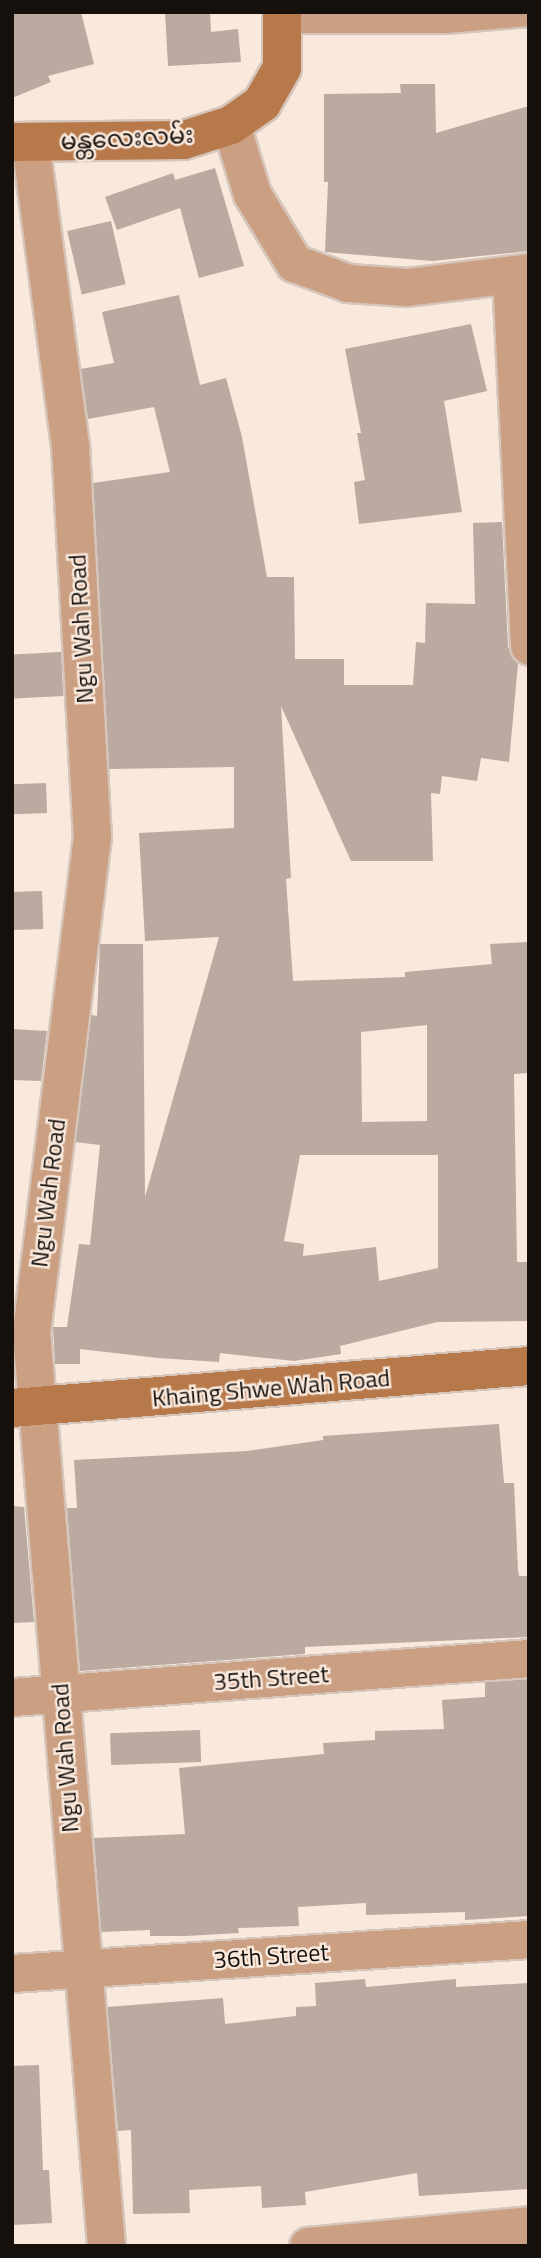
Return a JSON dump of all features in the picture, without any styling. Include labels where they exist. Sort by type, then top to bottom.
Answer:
[{"type":"street","name":"မန္တလေးလမ်း","points":[[21,142],[184,140],[231,125],[262,103],[282,68],[283,18]]},
{"type":"street","points":[[231,125],[252,194],[294,263],[348,283],[407,286],[520,274],[529,646]]},
{"type":"street","name":"Ngu Wah Road","points":[[21,142],[70,445],[92,836],[31,1331],[24,1408],[61,1694],[81,1969],[106,2246]]},
{"type":"street","name":"Khaing Shwe Wah Road","points":[[24,1408],[529,1366]]},
{"type":"street","name":"35th Street","points":[[12,1697],[529,1658]]},
{"type":"street","name":"36th Street","points":[[12,1973],[529,1938]]},
{"type":"street","points":[[307,2246],[529,2225]]},
{"type":"lane","points":[[283,18],[446,23],[529,16]]},
{"type":"building","points":[[12,12],[81,12],[94,64],[48,76],[51,82],[12,98]]},
{"type":"building","points":[[165,12],[210,12],[211,32],[238,29],[241,62],[168,66]]},
{"type":"building","points":[[400,84],[435,84],[436,133],[529,106],[529,251],[432,261],[325,252],[328,182],[324,182],[324,94],[401,93]]},
{"type":"building","points":[[215,168],[244,266],[199,278],[180,208],[117,230],[105,197],[173,173],[175,180]]},
{"type":"building","points":[[111,221],[126,284],[82,294],[67,231]]},
{"type":"building","points":[[179,295],[200,385],[226,378],[242,437],[267,577],[294,577],[295,659],[344,659],[344,685],[413,685],[416,642],[425,643],[426,603],[475,604],[473,523],[502,522],[508,647],[518,664],[509,762],[481,758],[477,781],[442,776],[440,794],[431,793],[433,861],[351,861],[281,706],[291,878],[286,879],[293,981],[405,977],[405,972],[492,964],[490,944],[529,942],[529,1073],[514,1074],[517,1262],[529,1262],[529,1321],[437,1322],[340,1346],[341,1354],[294,1361],[220,1353],[219,1362],[80,1349],[80,1364],[55,1364],[53,1327],[67,1327],[79,1244],[90,1245],[100,1145],[75,1142],[91,1015],[97,1016],[100,944],[143,944],[145,1197],[219,937],[145,941],[139,833],[234,828],[234,767],[109,769],[93,483],[170,472],[154,407],[88,419],[81,369],[114,363],[102,312]],"holes":[[[427,1025],[427,1121],[362,1122],[361,1032]],[[300,1155],[438,1155],[438,1268],[379,1281],[376,1247],[303,1256],[304,1244],[284,1241]]]},
{"type":"building","points":[[471,324],[487,391],[444,401],[462,512],[359,524],[354,482],[365,480],[357,433],[361,433],[345,349]]},
{"type":"building","points":[[61,652],[63,696],[14,699],[12,655]]},
{"type":"building","points":[[46,783],[47,813],[13,814],[12,784]]},
{"type":"building","points":[[42,891],[43,929],[13,930],[12,892]]},
{"type":"building","points":[[12,1029],[47,1031],[41,1081],[12,1080]]},
{"type":"building","points":[[499,1424],[504,1483],[514,1483],[519,1576],[529,1576],[529,1637],[305,1647],[305,1654],[80,1671],[67,1508],[77,1508],[74,1460],[247,1451],[323,1440],[323,1436]]},
{"type":"building","points":[[12,1506],[24,1507],[34,1622],[12,1623]]},
{"type":"building","points":[[529,1679],[529,1916],[465,1920],[465,1912],[366,1915],[366,1903],[298,1907],[299,1926],[238,1928],[239,1933],[150,1936],[150,1930],[101,1932],[94,1838],[185,1834],[179,1768],[324,1754],[323,1743],[375,1740],[375,1731],[444,1729],[442,1700],[485,1697],[485,1682]]},
{"type":"building","points":[[200,1730],[201,1762],[111,1765],[110,1733]]},
{"type":"building","points":[[365,1979],[366,1987],[456,1979],[456,1987],[529,1983],[529,2189],[419,2196],[417,2173],[305,2192],[306,2205],[262,2208],[261,2186],[189,2190],[190,2213],[133,2214],[131,2130],[118,2131],[107,2007],[223,1998],[225,2024],[296,2016],[296,2007],[316,2006],[315,1983]]},
{"type":"building","points":[[39,2065],[43,2170],[49,2170],[52,2223],[12,2225],[12,2066]]}]
